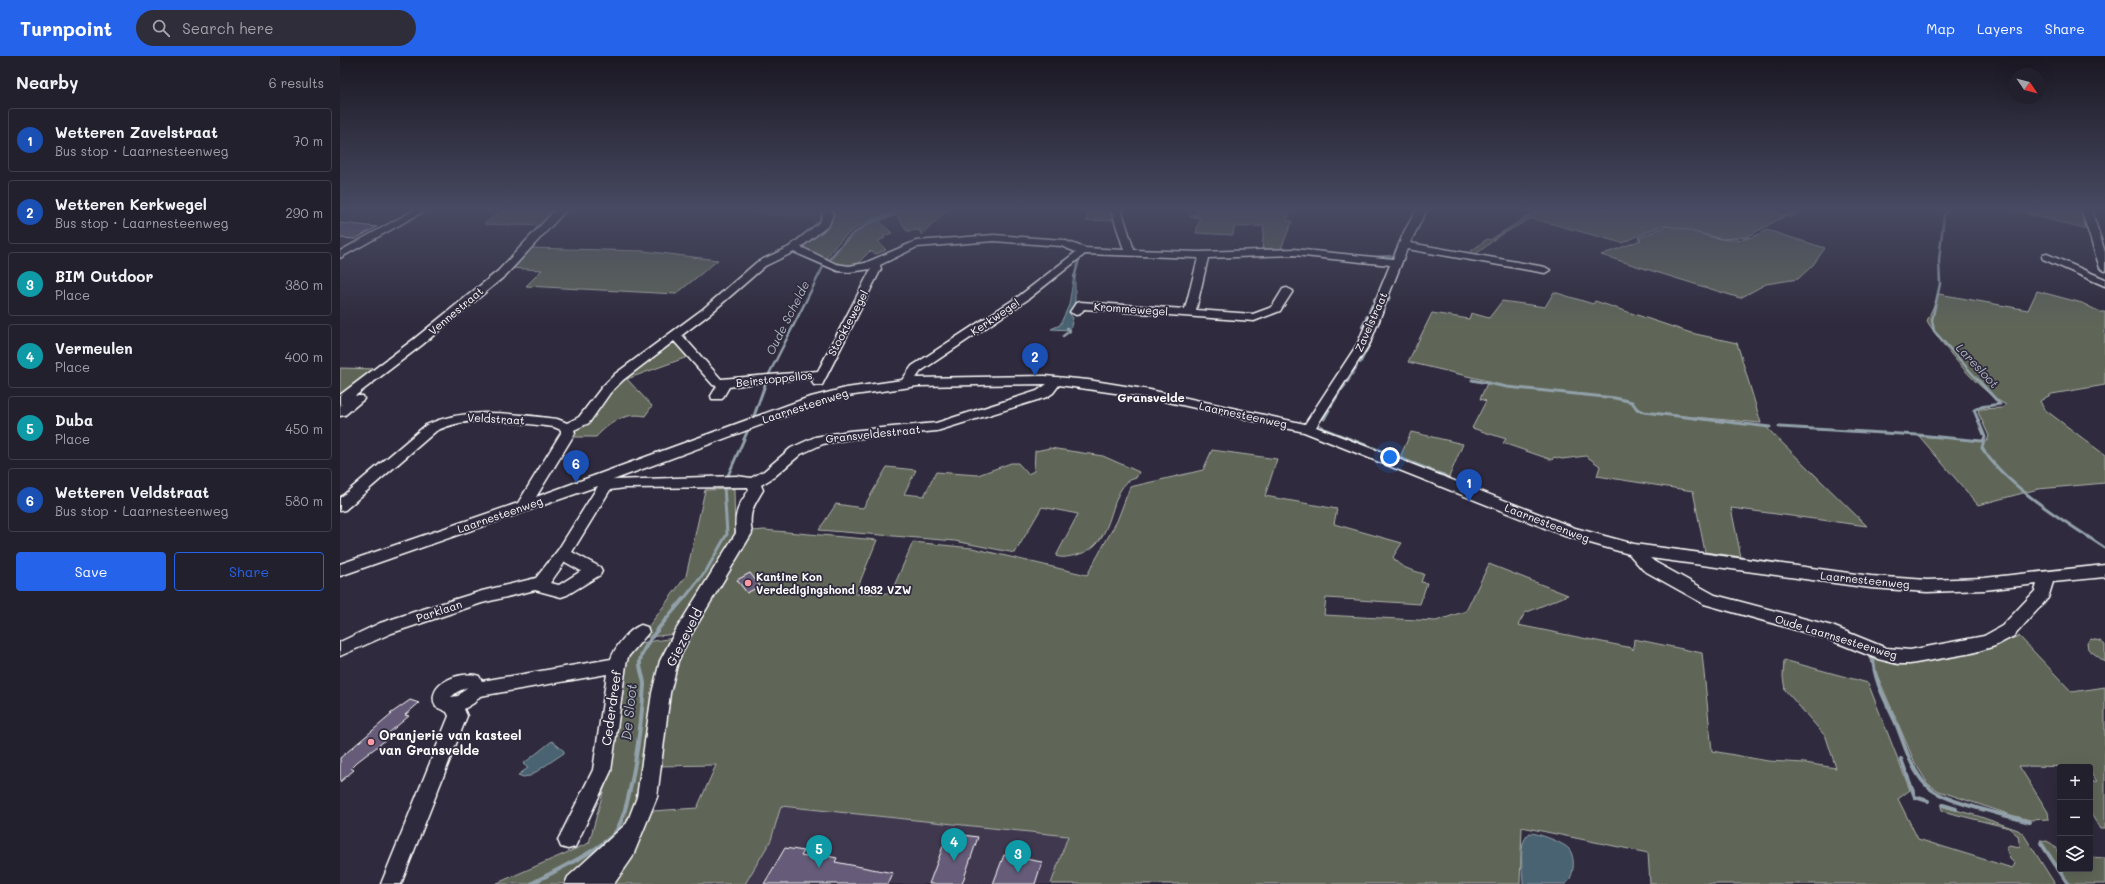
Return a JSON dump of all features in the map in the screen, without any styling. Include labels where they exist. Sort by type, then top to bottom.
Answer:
[{"type":"street","points":[[340,255],[353,248]]},
{"type":"street","name":"Vennestraat","points":[[340,401],[424,338],[502,273],[526,248]]},
{"type":"street","points":[[523,506],[568,433],[567,428],[584,420],[606,390],[635,364],[734,289],[761,264],[793,249],[804,250],[827,263],[839,268],[848,269],[874,263],[904,248]]},
{"type":"street","points":[[1074,248],[1083,251],[1130,254],[1294,252],[1397,262]]},
{"type":"street","points":[[1128,248],[1130,254]]},
{"type":"street","name":"Zavelstraat","points":[[1308,429],[1364,342],[1403,248]]},
{"type":"street","points":[[1419,248],[1545,270]]},
{"type":"street","points":[[2047,257],[2103,282],[2105,269],[2098,248]]},
{"type":"street","name":"Kerkwegel","points":[[907,383],[916,369],[1023,298],[1083,251]]},
{"type":"street","points":[[1190,314],[1204,254]]},
{"type":"street","name":"Stooktewegel","points":[[820,378],[876,269],[874,263]]},
{"type":"street","name":"Krommewegel","points":[[1076,312],[1080,305],[1254,318],[1276,309],[1287,291]]},
{"type":"street","name":"Beirstoppellos","points":[[675,335],[717,382],[725,384],[767,377],[820,378]]},
{"type":"street","name":"Laarnesteenweg","points":[[340,570],[523,506],[604,483],[812,401],[846,392],[907,383],[946,380],[1055,381],[1094,384],[1144,393],[1308,429],[1570,532],[1634,550],[1866,582],[1906,585],[1940,586],[1984,584],[2105,571]]},
{"type":"street","name":"Gransveldestraat","points":[[753,483],[769,474],[796,451],[820,440],[849,435],[937,427],[1042,394],[1049,390],[1055,381]]},
{"type":"street","points":[[717,396],[725,384]]},
{"type":"street","points":[[340,412],[368,391],[355,390]]},
{"type":"street","name":"Veldstraat","points":[[340,506],[431,428],[447,420],[458,417],[473,416],[557,423],[567,428]]},
{"type":"street","points":[[563,554],[594,571],[561,591],[541,587],[541,583],[563,554],[604,483],[726,481],[753,483]]},
{"type":"street","name":"Giezeveld","points":[[601,884],[625,851],[647,797],[661,693],[669,661],[682,635],[744,533],[742,519],[745,507],[756,490],[753,483]]},
{"type":"street","name":"Oude Laarnsesteenweg","points":[[1634,550],[1649,566],[1710,600],[1832,633],[1884,654],[1910,657],[1972,646],[1989,641],[2008,631],[2042,594],[2045,586],[2045,577]]},
{"type":"street","name":"Parklaan","points":[[340,649],[386,628],[426,614],[482,597],[541,583]]},
{"type":"street","points":[[617,664],[621,654],[641,632]]},
{"type":"street","name":"Cederdreef","points":[[391,884],[458,716],[454,705],[444,704],[442,702],[443,694],[448,688],[458,682],[468,680],[476,684],[475,690],[617,664],[602,771],[568,840]]},
{"type":"street","name":"Giezeveld","points":[[575,884],[635,829]]},
{"type":"shaded area","points":[[781,805],[1068,836],[1051,884],[745,884],[771,840]]},
{"type":"green space","points":[[528,248],[644,251],[718,260],[676,294],[526,286],[542,270],[510,268]]},
{"type":"green space","points":[[804,248],[834,248],[825,260]]},
{"type":"green space","points":[[839,248],[884,248],[886,250],[876,254],[870,251],[854,267],[843,267],[829,262]]},
{"type":"green space","points":[[1262,248],[1282,248],[1281,249],[1262,249]]},
{"type":"green space","points":[[1475,248],[1484,248],[1474,256],[1467,254]]},
{"type":"green space","points":[[1621,248],[1825,248],[1813,265],[1798,279],[1766,284],[1740,298],[1601,255]]},
{"type":"green space","points":[[2037,291],[2082,303],[2100,312],[2105,312],[2105,385],[2052,394],[2040,401],[2044,409],[2105,455],[2105,483],[2038,489],[1978,505],[1919,436],[1987,441],[1989,436],[1978,412],[1979,409],[2002,408],[2006,405],[1984,389],[1962,368],[1927,321],[1939,294],[2028,310]]},
{"type":"green space","points":[[1554,292],[1593,304],[1595,301],[1691,333],[1737,343],[1761,423],[1694,417],[1695,419],[1765,426],[1867,526],[1731,508],[1741,557],[1705,552],[1693,491],[1597,476],[1600,466],[1586,456],[1562,459],[1554,457],[1552,460],[1503,443],[1506,439],[1472,428],[1486,401],[1480,399],[1488,381],[1408,362],[1432,313],[1469,319],[1471,313],[1489,318],[1502,301],[1545,307]]},
{"type":"green space","points":[[675,341],[690,356],[627,379],[652,406],[645,416],[638,415],[624,417],[606,427],[596,437],[574,437],[572,433],[608,390]]},
{"type":"green space","points":[[340,368],[379,369],[340,395]]},
{"type":"green space","points":[[1411,432],[1463,444],[1449,477],[1400,457]]},
{"type":"green space","points":[[1050,448],[1103,456],[1139,472],[1136,478],[1126,483],[1120,491],[1106,528],[1100,539],[1091,549],[1077,555],[1064,557],[1056,556],[1078,514],[1042,507],[1015,553],[955,541],[819,530],[836,504],[863,508],[887,467],[916,470],[904,494],[924,496],[936,472],[978,475],[1011,463],[1018,463],[1028,474],[1034,471],[1035,451]]},
{"type":"green space","points":[[1212,450],[1277,459],[1265,496],[1337,509],[1334,524],[1402,543],[1393,557],[1399,564],[1406,568],[1424,574],[1421,582],[1427,583],[1420,604],[1326,598],[1324,615],[1436,621],[1466,611],[1489,564],[1568,595],[1525,613],[1518,625],[1632,648],[1633,650],[1634,639],[1702,653],[1712,751],[1768,761],[1805,763],[1836,768],[1826,737],[1785,690],[1783,677],[1784,660],[1868,683],[1910,790],[1898,799],[1918,839],[2012,868],[2015,864],[2010,859],[2006,848],[2009,845],[2020,847],[2018,836],[2009,828],[1942,811],[1941,806],[1978,816],[2018,830],[2024,835],[2055,884],[1650,884],[1648,853],[1522,827],[1520,884],[1051,884],[1068,836],[781,806],[771,840],[745,884],[607,884],[642,831],[652,811],[697,808],[716,765],[657,766],[674,661],[753,531],[764,530],[877,540],[855,594],[891,593],[913,542],[972,548],[1087,575],[1117,521],[1130,487],[1203,470]]},
{"type":"green space","points":[[734,489],[735,540],[676,634],[640,638],[686,576],[705,490]]},
{"type":"green space","points":[[2019,636],[2072,692],[2105,687],[2105,829],[2100,829],[2093,817],[2093,782],[2097,781],[2093,776],[2093,764],[2057,764],[2057,767],[2019,766],[2048,812],[2049,819],[2030,820],[2011,815],[1939,791],[1928,784],[1915,763],[1870,657],[1949,655],[1978,651]]},
{"type":"green space","points":[[674,638],[633,823],[602,857],[564,884],[495,884],[589,843],[612,760],[624,664],[633,644]]},
{"type":"green space","points":[[2091,639],[2100,641],[2105,645],[2105,662],[2088,649],[2087,643]]},
{"type":"green space","points":[[2040,840],[2046,841],[2054,846],[2057,851],[2057,865]]},
{"type":"green space","points":[[2093,857],[2105,858],[2105,884],[2070,884],[2062,872],[2093,872]]},
{"type":"water","points":[[1074,275],[1075,301],[1070,314],[1073,318],[1070,330],[1051,329],[1060,325],[1069,305]]},
{"type":"water","points":[[552,741],[564,751],[564,753],[530,776],[523,777],[518,775],[528,768],[523,764]]},
{"type":"water","points":[[1530,833],[1551,839],[1569,849],[1573,857],[1573,867],[1571,877],[1566,884],[1523,884],[1522,849],[1526,837]]},
{"type":"building","name":"Kantine Kon Verdedigingshond 1932 VZW","points":[[750,573],[760,586],[747,593],[737,580]]},
{"type":"building","name":"Oranjerie van kasteel van Gransvelde","points":[[410,700],[419,703],[405,715],[409,716],[384,737],[387,739],[357,762],[351,768],[354,770],[340,782],[340,758],[392,714],[390,714]]},
{"type":"building","points":[[948,833],[978,837],[962,884],[929,884]]},
{"type":"building","points":[[785,848],[804,851],[801,856],[816,859],[818,854],[837,858],[835,862],[893,873],[888,884],[764,884]]},
{"type":"building","points":[[1004,855],[1042,862],[1035,884],[993,884]]},
{"type":"waterway","name":"Oude Schelde","points":[[828,261],[839,248]]},
{"type":"waterway","points":[[1395,252],[1397,248]]},
{"type":"waterway","name":"Laresloot","points":[[1940,248],[1939,260],[1940,284],[1932,320],[1934,331],[1978,380]]},
{"type":"waterway","points":[[1074,278],[1080,256]]},
{"type":"waterway","points":[[1374,257],[1393,256]]},
{"type":"waterway","name":"Oude Schelde","points":[[768,376],[823,267]]},
{"type":"waterway","points":[[1388,301],[1390,296]]},
{"type":"waterway","points":[[1369,312],[1372,305]]},
{"type":"waterway","points":[[1382,316],[1385,308]]},
{"type":"waterway","points":[[1362,327],[1365,321]]},
{"type":"waterway","points":[[1063,336],[1070,331],[1067,328]]},
{"type":"waterway","points":[[1360,363],[1371,342]]},
{"type":"waterway","points":[[1348,380],[1357,366]]},
{"type":"waterway","name":"Oude Schelde","points":[[754,416],[767,379]]},
{"type":"waterway","name":"Laresloot","points":[[1977,379],[2000,404],[1980,407],[1974,410],[1985,437],[1982,448],[2006,476],[2022,490],[2038,503],[2105,548]]},
{"type":"waterway","points":[[1472,380],[1507,387],[1615,398],[1632,402],[1637,409],[1644,412],[1770,427]]},
{"type":"waterway","points":[[1341,390],[1345,385]]},
{"type":"waterway","points":[[1331,406],[1339,393]]},
{"type":"waterway","points":[[1324,419],[1329,410]]},
{"type":"waterway","points":[[1321,426],[1324,429],[1430,470]]},
{"type":"waterway","points":[[1779,427],[1918,435],[1982,441]]},
{"type":"waterway","name":"De Sloot","points":[[726,480],[748,430]]},
{"type":"waterway","points":[[1437,473],[1444,475]]},
{"type":"waterway","name":"De Sloot","points":[[683,600],[706,571],[727,534],[724,485]]},
{"type":"waterway","name":"De Sloot","points":[[531,884],[594,850],[612,836],[619,826],[625,809],[635,765],[641,718],[644,685],[640,661],[646,646],[683,599]]},
{"type":"waterway","points":[[1873,658],[1881,691],[1912,763],[1920,778],[1926,785],[1934,791],[1959,803],[2029,822]]},
{"type":"waterway","points":[[1901,759],[1915,797],[1928,801]]},
{"type":"waterway","points":[[1943,805],[1956,809]]},
{"type":"waterway","points":[[2041,843],[2068,884]]},
{"type":"place","name":"Wetteren Kerkwegel","points":[[1035,376]]},
{"type":"place","name":"Wetteren Veldstraat","points":[[576,483]]},
{"type":"place","name":"Wetteren Zavelstraat","points":[[1469,502]]},
{"type":"place","name":"Kantine Kon Verdedigingshond 1932 VZW","points":[[748,583]]},
{"type":"place","name":"Oranjerie van kasteel van Gransvelde","points":[[371,742]]},
{"type":"place","name":"Vermeulen","points":[[954,861]]},
{"type":"place","name":"Duba","points":[[819,868]]},
{"type":"place","name":"BIM Outdoor","points":[[1018,873]]},
{"type":"district","name":"Gransvelde","points":[[1151,398]]}]
